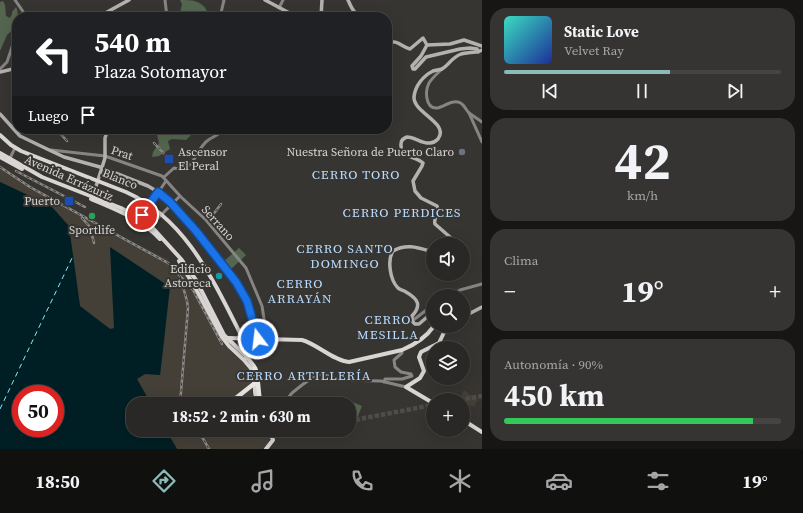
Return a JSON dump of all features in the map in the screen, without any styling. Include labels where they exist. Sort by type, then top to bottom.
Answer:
[{"type":"highway","points":[[254,370],[257,376],[258,397]]},
{"type":"highway","points":[[237,397],[255,383]]},
{"type":"main road","points":[[107,12],[129,0]]},
{"type":"main road","points":[[265,0],[287,12]]},
{"type":"main road","points":[[321,12],[322,0]]},
{"type":"main road","points":[[348,0],[354,12]]},
{"type":"main road","points":[[392,41],[410,49],[423,38],[427,45]]},
{"type":"main road","points":[[427,45],[441,45],[465,41],[482,46]]},
{"type":"main road","points":[[427,45],[421,56],[412,67],[413,69],[416,69],[426,57],[460,49],[470,48],[480,51]]},
{"type":"main road","points":[[450,237],[435,224],[434,220],[438,210],[437,206],[421,198],[415,191],[413,181],[422,166],[422,163],[420,160],[406,155],[401,146],[402,140],[407,137],[429,143],[435,142],[439,137],[439,126],[420,109],[414,99],[417,86],[430,73],[442,69],[451,59],[480,51]]},
{"type":"main road","points":[[0,70],[12,69]]},
{"type":"main road","points":[[1,116],[12,128]]},
{"type":"main road","points":[[18,134],[64,157],[102,168],[148,186],[172,204],[205,242],[236,282],[247,301],[258,339],[258,347]]},
{"type":"main road","points":[[92,198],[105,156],[106,134]]},
{"type":"main road","name":"Blanco","points":[[0,135],[15,148],[137,197],[150,204],[162,214],[181,233],[202,262],[224,301],[242,339]]},
{"type":"main road","name":"Avenida Errázuriz","points":[[0,153],[9,160]]},
{"type":"main road","name":"Avenida Errázuriz","points":[[0,157],[140,219],[150,227],[181,260],[202,292],[230,345]]},
{"type":"main road","name":"Avenida Errázuriz","points":[[150,227],[180,262],[194,284],[222,337],[246,358],[254,370]]},
{"type":"main road","points":[[426,250],[409,246],[392,252],[391,256],[391,270],[395,284],[415,299],[418,304],[417,310],[412,316],[412,321],[414,324],[419,324],[426,318]]},
{"type":"main road","points":[[194,284],[200,292],[202,292]]},
{"type":"main road","points":[[470,313],[482,307]]},
{"type":"main road","points":[[226,338],[299,339],[307,341],[347,362],[402,350],[410,347],[429,333]]},
{"type":"main road","points":[[426,399],[406,387],[423,376],[424,371],[419,357],[421,352],[439,343],[444,333]]},
{"type":"main road","points":[[246,358],[267,338]]},
{"type":"main road","points":[[230,345],[234,341],[242,339]]},
{"type":"main road","points":[[242,339],[247,348],[252,349],[258,347]]},
{"type":"main road","points":[[254,370],[257,397]]},
{"type":"main road","points":[[470,424],[482,432]]},
{"type":"main road","points":[[266,449],[273,440],[272,437]]},
{"type":"street","points":[[15,0],[23,12]]},
{"type":"street","points":[[166,0],[167,12]]},
{"type":"street","points":[[221,12],[224,0]]},
{"type":"street","points":[[279,8],[283,0]]},
{"type":"street","points":[[0,70],[7,62],[12,47]]},
{"type":"street","points":[[442,69],[428,85],[428,102],[433,107],[438,108],[454,102],[460,102],[468,112],[482,142]]},
{"type":"street","points":[[468,112],[482,122]]},
{"type":"street","points":[[150,227],[180,196],[164,177],[174,168],[182,170],[186,168],[194,160],[208,140],[219,134]]},
{"type":"street","points":[[9,160],[15,148]]},
{"type":"street","name":"Prat","points":[[47,149],[105,156],[160,174],[164,177]]},
{"type":"street","points":[[140,219],[166,181]]},
{"type":"street","name":"Serrano","points":[[180,196],[206,220],[248,271],[262,306],[267,338]]},
{"type":"street","points":[[464,289],[482,284]]},
{"type":"street","points":[[412,321],[426,310]]},
{"type":"street","points":[[384,382],[387,378],[402,379],[412,376],[411,374],[401,372],[395,367],[394,360],[402,353],[402,350]]},
{"type":"street","points":[[289,397],[302,385],[316,375],[321,374],[342,380],[384,382],[406,387]]},
{"type":"shaded area","points":[[0,167],[60,204],[71,208],[110,231],[167,259],[177,271],[181,268],[199,297],[223,344],[251,370],[253,397],[147,397],[137,379],[145,374],[160,375],[166,316],[161,281],[129,260],[114,329],[110,329],[80,306],[68,226],[51,206],[0,182]]},
{"type":"shaded area","points":[[470,394],[478,400],[474,407],[470,406]]},
{"type":"shaded area","points":[[170,437],[270,437],[269,442],[262,449],[177,449]]},
{"type":"green space","points":[[180,0],[192,1],[205,7],[207,11],[180,12],[182,4]]},
{"type":"green space","points":[[3,1],[5,5],[6,16],[10,18],[12,14],[12,30],[7,35],[0,51],[0,2]]},
{"type":"green space","points":[[16,7],[17,12],[12,12]]},
{"type":"green space","points":[[157,134],[192,134],[186,140],[172,139],[168,141],[170,149],[159,156],[152,157],[153,152],[159,143]]},
{"type":"green space","points":[[239,248],[246,255],[230,270],[223,262]]},
{"type":"green space","points":[[356,404],[362,406],[356,421]]},
{"type":"water","points":[[0,182],[51,206],[69,226],[80,306],[110,329],[114,328],[110,247],[170,287],[160,375],[145,374],[137,379],[147,397],[126,397],[126,437],[170,437],[177,449],[0,449]]},
{"type":"ferry route","points":[[0,409],[73,256]]},
{"type":"tunnel","points":[[470,398],[482,396]]},
{"type":"tunnel","points":[[356,420],[426,406]]},
{"type":"railway","points":[[61,134],[67,141]]},
{"type":"railway","points":[[154,143],[169,159]]},
{"type":"railway","points":[[0,167],[30,187],[168,263],[193,290],[222,344]]},
{"type":"railway","points":[[16,171],[85,207]]},
{"type":"railway","points":[[212,216],[221,204]]},
{"type":"railway","points":[[82,218],[90,227],[94,243]]},
{"type":"railway","points":[[180,276],[188,308],[181,397]]},
{"type":"railway","points":[[202,437],[209,449]]},
{"type":"place","name":"Nuestra Señora de Puerto Claro","points":[[462,152]]},
{"type":"place","name":"Ascensor El Peral","points":[[169,159]]},
{"type":"place","name":"Puerto","points":[[69,201]]},
{"type":"place","name":"Sportlife","points":[[92,216]]},
{"type":"place","name":"Edificio Astoreca","points":[[219,276]]},
{"type":"district","name":"CERRO TORO","points":[[356,174]]},
{"type":"district","name":"CERRO PERDICES","points":[[402,212]]},
{"type":"district","name":"CERRO SANTO DOMINGO","points":[[345,256]]},
{"type":"district","name":"CERRO ARRAYÁN","points":[[300,290]]},
{"type":"district","name":"CERRO MESILLA","points":[[388,326]]},
{"type":"district","name":"CERRO ARTILLERÍA","points":[[304,375]]},
{"type":"route","points":[[142,215],[158,192],[173,205],[230,272],[241,289],[251,312],[258,339]]}]
